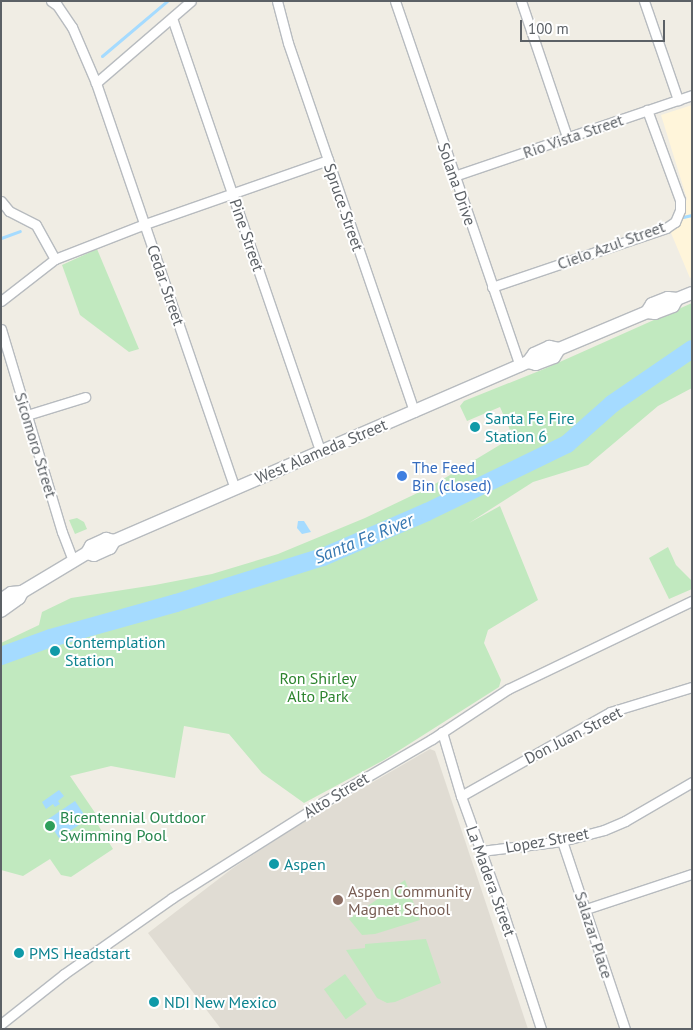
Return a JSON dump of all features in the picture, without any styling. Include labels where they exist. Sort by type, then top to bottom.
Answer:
[{"type":"street","name":"Cedar Street","points":[[51,1],[57,5],[72,27],[96,83],[235,488]]},
{"type":"street","points":[[96,83],[191,1]]},
{"type":"street","name":"Spruce Street","points":[[277,1],[288,43],[414,412]]},
{"type":"street","name":"Solana Drive","points":[[395,1],[492,287],[524,364]]},
{"type":"street","points":[[521,1],[567,137]]},
{"type":"street","points":[[644,1],[678,100]]},
{"type":"street","name":"Pine Street","points":[[172,18],[321,452]]},
{"type":"street","name":"Rio Vista Street","points":[[454,176],[692,95]]},
{"type":"street","name":"Cielo Azul Street","points":[[492,287],[666,228],[674,222],[680,210],[680,200],[647,110]]},
{"type":"street","points":[[1,301],[55,259],[145,224],[328,160]]},
{"type":"street","points":[[1,201],[9,211],[36,225],[55,259]]},
{"type":"street","name":"West Alameda Street","points":[[1,610],[16,601],[22,592],[87,553],[91,546],[106,539],[114,541],[414,412],[524,364],[534,354],[550,347],[559,349],[647,312],[652,304],[668,298],[677,299],[692,293]]},
{"type":"street","name":"Sicomoro Street","points":[[1,329],[62,532],[73,560]]},
{"type":"street","points":[[27,415],[85,398]]},
{"type":"street","name":"West Alameda Street","points":[[1,600],[11,593],[22,592]]},
{"type":"street","name":"Alto Street","points":[[1,1024],[64,974],[172,898],[322,803],[442,732],[508,689],[692,601]]},
{"type":"street","name":"Don Juan Street","points":[[461,796],[610,712],[692,688]]},
{"type":"street","name":"La Madera Street","points":[[442,732],[461,796],[541,1029]]},
{"type":"street","name":"Lopez Street","points":[[480,851],[562,841],[604,830],[625,821],[692,782]]},
{"type":"street","name":"Salazar Place","points":[[562,841],[625,1029]]},
{"type":"street","points":[[586,909],[691,875]]},
{"type":"shaded area","points":[[692,105],[692,277],[690,278],[671,233],[687,199],[661,115]]},
{"type":"shaded area","name":"Aspen Community Magnet School","points":[[430,749],[435,751],[528,1029],[221,1029],[148,933],[233,868],[292,829]]},
{"type":"green space","points":[[97,249],[139,349],[129,352],[80,315],[62,265]]},
{"type":"green space","name":"Ron Shirley Alto Park","points":[[692,303],[692,388],[658,406],[588,465],[533,482],[469,523],[500,506],[538,600],[488,630],[484,643],[501,680],[499,687],[384,760],[304,803],[262,773],[229,734],[184,726],[175,778],[111,766],[70,776],[102,823],[98,825],[113,849],[71,877],[61,875],[50,859],[23,876],[1,870],[1,643],[39,625],[42,612],[71,598],[212,574],[278,554],[365,518],[430,487],[513,437],[500,407],[467,421],[460,406],[464,401],[544,369]]},
{"type":"green space","points":[[77,518],[84,522],[87,529],[75,534],[69,520]]},
{"type":"green space","points":[[668,547],[676,565],[692,581],[692,589],[669,599],[649,558]]},
{"type":"green space","points":[[405,880],[420,920],[375,934],[362,935],[349,919]]},
{"type":"green space","points":[[426,939],[441,983],[395,1002],[387,1003],[377,998],[346,950],[365,948],[365,944]]},
{"type":"green space","points":[[345,974],[367,1004],[346,1019],[324,989]]},
{"type":"water","points":[[298,521],[304,521],[311,532],[302,534],[297,528]]},
{"type":"water","points":[[59,790],[64,796],[58,801],[60,804],[55,807],[53,804],[46,809],[42,802]]},
{"type":"water","points":[[75,801],[87,819],[59,838],[47,820]]},
{"type":"waterway","points":[[102,56],[167,1]]},
{"type":"waterway","points":[[683,217],[692,215]]},
{"type":"waterway","points":[[1,238],[20,231]]},
{"type":"waterway","name":"Santa Fe River","points":[[1,656],[51,638],[176,603],[323,557],[427,512],[567,444],[612,404],[692,349]]},
{"type":"place","name":"Santa Fe Fire Station 6","points":[[475,427]]},
{"type":"place","name":"The Feed Bin (closed)","points":[[402,476]]},
{"type":"place","name":"Contemplation Station","points":[[55,651]]},
{"type":"place","name":"Bicentennial Outdoor Swimming Pool","points":[[50,826]]},
{"type":"place","name":"Aspen","points":[[274,864]]},
{"type":"place","name":"Aspen Community Magnet School","points":[[338,900]]},
{"type":"place","name":"PMS Headstart","points":[[19,953]]},
{"type":"place","name":"NDI New Mexico","points":[[154,1002]]}]
